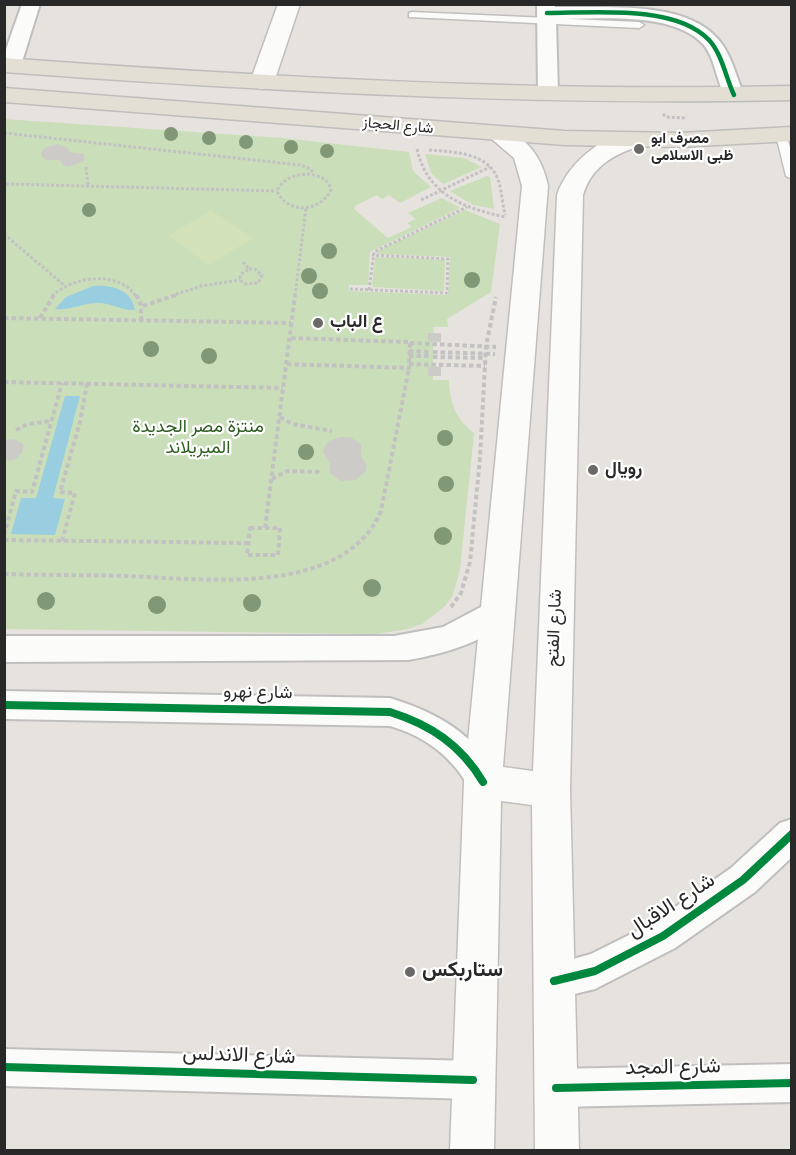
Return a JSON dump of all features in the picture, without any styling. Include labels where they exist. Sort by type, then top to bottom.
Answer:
[{"type":"main road","points":[[262,81],[289,4]]},
{"type":"main road","points":[[8,65],[181,78],[428,91],[655,96],[792,93]]},
{"type":"main road","points":[[428,91],[464,103],[471,109],[470,120],[449,142]]},
{"type":"main road","name":"شارع الحجاز","points":[[4,95],[449,142],[498,134],[635,140],[692,140],[786,135]]},
{"type":"main road","points":[[655,96],[642,107],[646,121],[668,136],[692,140]]},
{"type":"main road","points":[[472,1150],[483,782],[535,186],[534,173],[525,156],[516,146],[498,134]]},
{"type":"main road","points":[[535,186],[557,183],[572,186],[582,170],[592,160],[612,148],[635,140]]},
{"type":"main road","name":"شارع الفتح","points":[[557,1150],[551,790],[572,186]]},
{"type":"main road","points":[[483,782],[551,790]]},
{"type":"street","points":[[8,65],[31,4]]},
{"type":"street","points":[[548,94],[546,13],[649,15],[669,18],[688,25],[703,34],[712,45],[734,95]]},
{"type":"street","points":[[4,649],[394,649],[418,647],[451,637],[481,623],[498,610]]},
{"type":"street","name":"شارع نهرو","points":[[4,705],[390,712],[419,721],[445,736],[463,752],[483,782]]},
{"type":"street","name":"شارع الاقبال","points":[[554,981],[595,971],[670,931],[743,879],[792,834]]},
{"type":"street","name":"شارع الاندلس","points":[[4,1068],[473,1080]]},
{"type":"street","name":"شارع المجد","points":[[556,1088],[792,1083]]},
{"type":"lane","points":[[412,15],[546,13],[639,25]]},
{"type":"lane","points":[[786,135],[792,176]]},
{"type":"path","points":[[4,133],[300,165],[308,167],[313,174],[328,182],[330,194],[324,202],[306,208],[288,205],[278,196],[277,191],[280,183],[289,177],[313,174]]},
{"type":"path","points":[[449,142],[490,167],[497,176],[505,217],[504,228]]},
{"type":"path","points":[[417,149],[425,175],[440,191],[467,207],[505,217]]},
{"type":"path","points":[[86,167],[88,186]]},
{"type":"path","points":[[421,200],[490,167]]},
{"type":"path","points":[[4,189],[7,184],[277,191]]},
{"type":"path","points":[[369,290],[372,255],[377,250],[467,207]]},
{"type":"path","points":[[265,528],[306,208]]},
{"type":"path","points":[[4,234],[66,287]]},
{"type":"path","points":[[350,289],[447,293],[448,259],[372,255]]},
{"type":"path","points":[[142,306],[192,289],[240,280],[252,284],[261,279],[259,272],[249,269],[243,262]]},
{"type":"path","points":[[240,280],[240,274],[249,269]]},
{"type":"path","points":[[40,318],[50,299],[66,287],[92,279],[115,281],[133,289],[142,306],[141,321]]},
{"type":"path","points":[[445,613],[461,593],[470,562],[480,458],[486,346],[498,291]]},
{"type":"path","points":[[4,318],[291,323]]},
{"type":"path","points":[[290,338],[476,346]]},
{"type":"path","points":[[4,574],[253,578],[307,569],[339,556],[364,538],[380,514],[409,366],[410,344]]},
{"type":"path","points":[[409,353],[476,356]]},
{"type":"path","points":[[287,364],[476,366]]},
{"type":"path","points":[[4,382],[284,388]]},
{"type":"path","points":[[4,535],[16,491],[32,492],[62,383]]},
{"type":"path","points":[[62,541],[75,492],[60,492],[80,422],[87,383]]},
{"type":"path","points":[[279,417],[297,427],[320,426],[332,431]]},
{"type":"path","points":[[16,430],[40,421],[52,420]]},
{"type":"path","points":[[271,479],[287,471],[320,472]]},
{"type":"path","points":[[250,528],[280,528],[278,555],[247,555],[248,543],[250,528]]},
{"type":"path","points":[[4,540],[248,543]]},
{"type":"green space","name":"منتزة مصر الجديدة الميريلاند","points":[[4,119],[282,138],[409,152],[413,171],[431,187],[400,203],[389,195],[382,199],[377,195],[355,206],[354,209],[388,238],[412,227],[407,223],[416,219],[408,213],[442,198],[460,208],[370,252],[368,285],[349,285],[349,291],[448,295],[450,257],[376,252],[465,210],[500,224],[491,292],[447,319],[448,327],[433,327],[434,333],[441,333],[441,342],[433,342],[433,366],[441,367],[441,376],[433,376],[433,380],[449,380],[455,410],[462,422],[474,433],[460,570],[453,595],[445,606],[422,624],[408,629],[376,634],[5,629]]},
{"type":"green space","points":[[425,154],[464,158],[482,167],[443,184],[431,173]]},
{"type":"green space","points":[[487,176],[490,177],[494,209],[473,205],[450,191]]},
{"type":"green space","points":[[211,210],[253,238],[209,265],[168,236]]},
{"type":"green space","points":[[375,257],[445,260],[444,291],[372,287]]},
{"type":"water","points":[[93,286],[107,286],[120,290],[129,297],[135,310],[98,303],[55,309],[66,297]]},
{"type":"water","points":[[65,396],[80,396],[53,498],[65,499],[55,535],[11,534],[21,498],[36,498]]},
{"type":"building","points":[[57,144],[68,148],[69,152],[84,154],[84,161],[69,167],[64,166],[60,160],[46,160],[42,157],[41,153],[44,148]]},
{"type":"building","points":[[428,333],[441,333],[441,342],[428,341]]},
{"type":"building","points":[[428,367],[441,367],[441,376],[428,376]]},
{"type":"building","points":[[340,437],[350,437],[361,444],[361,456],[367,466],[366,471],[356,480],[341,481],[330,473],[330,463],[323,452],[329,441]]},
{"type":"building","points":[[14,439],[23,444],[23,452],[15,460],[4,461],[4,440]]},
{"type":"cycle path","points":[[547,13],[633,14],[677,22],[695,29],[713,46],[734,95]]},
{"type":"cycle path","points":[[4,705],[390,712],[419,722],[456,746],[483,782]]},
{"type":"cycle path","points":[[554,981],[595,971],[663,936],[743,880],[792,834]]},
{"type":"cycle path","points":[[4,1067],[473,1080]]},
{"type":"cycle path","points":[[556,1088],[792,1083]]},
{"type":"place","name":"مصرف ابو ظبى الاسلامى","points":[[639,149]]},
{"type":"place","name":"ع الباب","points":[[318,323]]},
{"type":"place","name":"رويال","points":[[593,470]]},
{"type":"place","name":"ستاربكس","points":[[410,972]]}]
